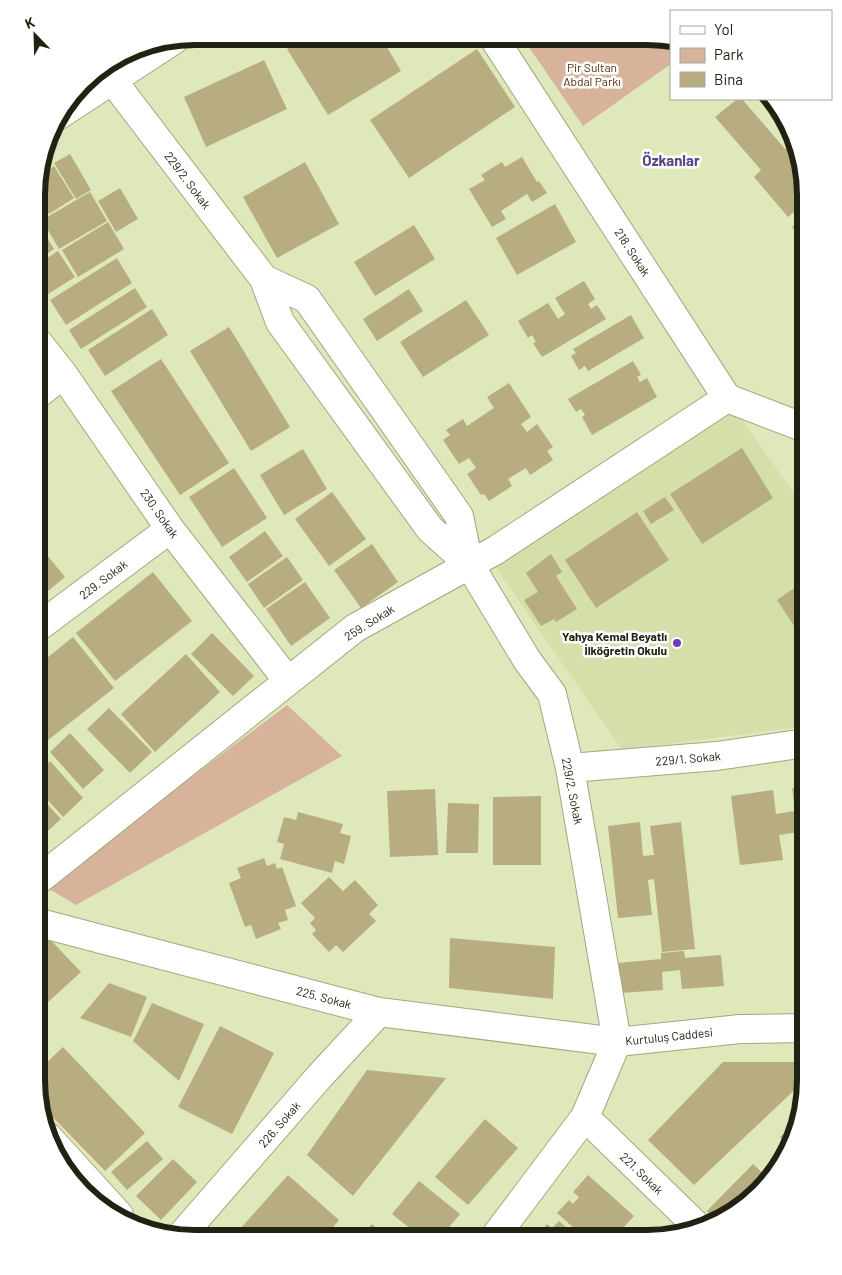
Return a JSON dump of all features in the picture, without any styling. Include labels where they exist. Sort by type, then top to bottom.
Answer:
[{"type":"street","name":"218. Sokak","points":[[498,45],[728,398]]},
{"type":"street","points":[[76,104],[159,50]]},
{"type":"street","name":"229/2. Sokak","points":[[113,80],[264,279],[307,299],[459,516],[469,564],[527,660],[552,694],[570,768],[617,1042]]},
{"type":"street","name":"230. Sokak","points":[[45,351],[63,374],[170,529],[288,681]]},
{"type":"street","points":[[45,389],[63,374]]},
{"type":"street","points":[[728,398],[797,425]]},
{"type":"street","name":"259. Sokak","points":[[45,874],[355,628],[496,550],[728,398]]},
{"type":"street","name":"229. Sokak","points":[[45,622],[170,529]]},
{"type":"street","name":"229/1. Sokak","points":[[570,768],[718,756],[797,744]]},
{"type":"street","name":"225. Sokak","points":[[45,924],[379,1012],[617,1042]]},
{"type":"street","name":"226. Sokak","points":[[186,1230],[313,1084],[379,1012]]},
{"type":"street","name":"Kurtuluş Caddesi","points":[[500,1230],[585,1117],[617,1042],[740,1029],[797,1028]]},
{"type":"street","name":"221. Sokak","points":[[585,1117],[693,1223]]},
{"type":"street","points":[[66,1157],[107,1201]]},
{"type":"shaded area","name":"Yahya Kemal Beyatlı İlköğretin Okulu","points":[[736,411],[797,498],[797,727],[622,750],[490,559]]},
{"type":"green space","name":"Pir Sultan Abdal Parkı","points":[[527,45],[647,45],[670,47],[670,65],[583,126]]},
{"type":"green space","points":[[287,705],[342,756],[76,905],[46,887]]},
{"type":"building","points":[[294,45],[386,45],[401,71],[328,115],[287,49]]},
{"type":"building","points":[[477,49],[515,107],[409,178],[370,120]]},
{"type":"building","points":[[264,60],[287,109],[206,147],[184,97]]},
{"type":"building","points":[[736,100],[743,100],[785,149],[789,146],[796,176],[797,210],[788,217],[754,177],[761,170],[715,117]]},
{"type":"building","points":[[70,154],[91,190],[76,199],[54,163]]},
{"type":"building","points":[[522,157],[537,182],[539,181],[547,193],[532,202],[527,194],[501,211],[506,219],[492,227],[469,189],[485,180],[481,175],[502,162],[505,167]]},
{"type":"building","points":[[305,162],[339,224],[277,258],[243,197]]},
{"type":"building","points":[[54,166],[74,198],[49,214],[45,207],[47,171]]},
{"type":"building","points":[[120,188],[138,219],[116,232],[98,201]]},
{"type":"building","points":[[90,192],[107,221],[59,249],[45,225],[45,218]]},
{"type":"building","points":[[555,204],[576,242],[517,275],[496,238]]},
{"type":"building","points":[[108,222],[124,249],[78,277],[62,250]]},
{"type":"building","points":[[797,223],[797,232],[792,227]]},
{"type":"building","points":[[414,225],[435,259],[375,296],[354,262]]},
{"type":"building","points":[[45,234],[54,249],[45,255]]},
{"type":"building","points":[[58,251],[75,277],[45,296],[45,259]]},
{"type":"building","points":[[117,258],[132,283],[66,325],[50,300]]},
{"type":"building","points":[[584,281],[595,299],[588,304],[591,309],[597,305],[606,319],[542,357],[533,343],[536,342],[532,335],[528,338],[518,321],[548,303],[558,319],[565,314],[555,298]]},
{"type":"building","points":[[135,288],[147,307],[81,349],[69,330]]},
{"type":"building","points":[[409,289],[423,311],[377,341],[363,319]]},
{"type":"building","points":[[466,300],[489,335],[423,377],[400,342]]},
{"type":"building","points":[[152,309],[168,335],[105,376],[88,350]]},
{"type":"building","points":[[631,315],[644,338],[588,371],[585,366],[579,370],[571,356],[576,353],[573,349]]},
{"type":"building","points":[[229,327],[290,427],[251,451],[190,351]]},
{"type":"building","points":[[161,359],[229,463],[180,495],[111,391]]},
{"type":"building","points":[[633,361],[641,375],[637,377],[640,382],[647,378],[657,397],[592,435],[582,417],[585,415],[581,409],[576,412],[568,399]]},
{"type":"building","points":[[509,383],[531,417],[521,424],[527,432],[537,424],[553,447],[547,451],[553,460],[530,475],[526,468],[508,479],[512,486],[489,501],[484,494],[481,495],[467,474],[476,468],[469,458],[459,464],[443,440],[450,435],[446,430],[463,419],[467,426],[494,408],[487,397]]},
{"type":"building","points":[[742,448],[773,498],[702,544],[670,494]]},
{"type":"building","points":[[303,449],[327,489],[284,515],[260,475]]},
{"type":"building","points":[[234,468],[267,518],[222,547],[189,497]]},
{"type":"building","points":[[332,492],[366,539],[329,566],[295,519]]},
{"type":"building","points":[[665,497],[674,510],[651,524],[643,511]]},
{"type":"building","points":[[637,512],[669,560],[596,608],[565,560]]},
{"type":"building","points":[[265,531],[283,556],[247,582],[229,557]]},
{"type":"building","points":[[372,544],[398,582],[361,608],[334,570]]},
{"type":"building","points":[[45,553],[65,577],[45,593]]},
{"type":"building","points":[[551,554],[562,572],[556,576],[577,609],[556,622],[554,619],[541,626],[524,600],[538,592],[526,573]]},
{"type":"building","points":[[287,557],[303,580],[264,608],[248,584]]},
{"type":"building","points":[[153,572],[192,621],[115,681],[76,633]]},
{"type":"building","points":[[305,582],[330,618],[291,646],[266,609]]},
{"type":"building","points":[[797,586],[797,630],[777,600]]},
{"type":"building","points":[[212,633],[254,676],[233,696],[191,654]]},
{"type":"building","points":[[73,637],[114,688],[47,741],[45,739],[45,660]]},
{"type":"building","points":[[186,654],[220,692],[155,752],[121,714]]},
{"type":"building","points":[[109,708],[152,752],[130,773],[87,729]]},
{"type":"building","points":[[70,733],[104,770],[83,789],[50,752]]},
{"type":"building","points":[[50,761],[83,798],[63,817],[45,797],[45,766]]},
{"type":"building","points":[[797,787],[797,832],[779,835],[783,860],[740,865],[731,796],[773,790],[776,814],[795,811],[792,788]]},
{"type":"building","points":[[435,789],[438,855],[390,857],[387,791]]},
{"type":"building","points":[[541,796],[541,865],[493,865],[493,797]]},
{"type":"building","points":[[45,802],[61,819],[45,833]]},
{"type":"building","points":[[448,803],[479,804],[478,853],[446,853]]},
{"type":"building","points":[[298,812],[343,824],[340,833],[351,836],[344,864],[335,861],[332,873],[280,859],[284,844],[277,842],[284,817],[296,820]]},
{"type":"building","points":[[640,822],[643,856],[654,855],[650,826],[681,822],[695,949],[662,952],[654,879],[648,880],[652,915],[618,918],[608,826]]},
{"type":"building","points":[[264,858],[267,866],[275,863],[277,869],[282,867],[296,906],[285,910],[288,920],[278,923],[281,929],[256,939],[251,925],[245,927],[229,883],[241,878],[237,868]]},
{"type":"building","points":[[329,877],[343,891],[355,880],[378,905],[369,914],[376,921],[343,952],[336,945],[329,952],[312,934],[316,930],[310,923],[315,918],[301,903]]},
{"type":"building","points":[[45,934],[81,972],[45,1005]]},
{"type":"building","points":[[450,938],[555,947],[553,999],[449,988]]},
{"type":"building","points":[[684,951],[685,958],[721,955],[724,986],[682,989],[680,970],[662,972],[663,990],[620,993],[618,963],[661,959],[661,953]]},
{"type":"building","points":[[109,983],[147,997],[131,1037],[80,1018]]},
{"type":"building","points":[[152,1003],[204,1024],[179,1081],[133,1041]]},
{"type":"building","points":[[220,1026],[274,1053],[232,1134],[178,1107]]},
{"type":"building","points":[[63,1047],[145,1133],[105,1171],[49,1113],[45,1089],[45,1064]]},
{"type":"building","points":[[723,1062],[797,1062],[797,1088],[694,1185],[648,1140]]},
{"type":"building","points":[[367,1070],[446,1078],[353,1196],[307,1155]]},
{"type":"building","points":[[485,1119],[518,1148],[468,1205],[435,1177]]},
{"type":"building","points":[[789,1128],[783,1140],[780,1137]]},
{"type":"building","points":[[147,1141],[163,1159],[127,1190],[111,1172]]},
{"type":"building","points":[[173,1159],[197,1182],[161,1220],[136,1196]]},
{"type":"building","points":[[753,1164],[764,1174],[746,1193],[730,1205],[711,1215],[707,1211]]},
{"type":"building","points":[[288,1175],[339,1220],[331,1230],[239,1230]]},
{"type":"building","points":[[588,1175],[634,1216],[621,1230],[576,1230],[557,1213],[569,1200],[573,1204],[579,1197],[573,1192]]},
{"type":"building","points":[[419,1181],[460,1214],[447,1230],[412,1230],[392,1214]]},
{"type":"building","points":[[559,1221],[569,1230],[541,1230],[547,1224],[552,1228]]},
{"type":"building","points":[[372,1224],[379,1230],[366,1230]]},
{"type":"place","name":"Yahya Kemal Beyatlı İlköğretin Okulu","points":[[677,643]]},
{"type":"district","name":"Özkanlar","points":[[671,160]]}]
